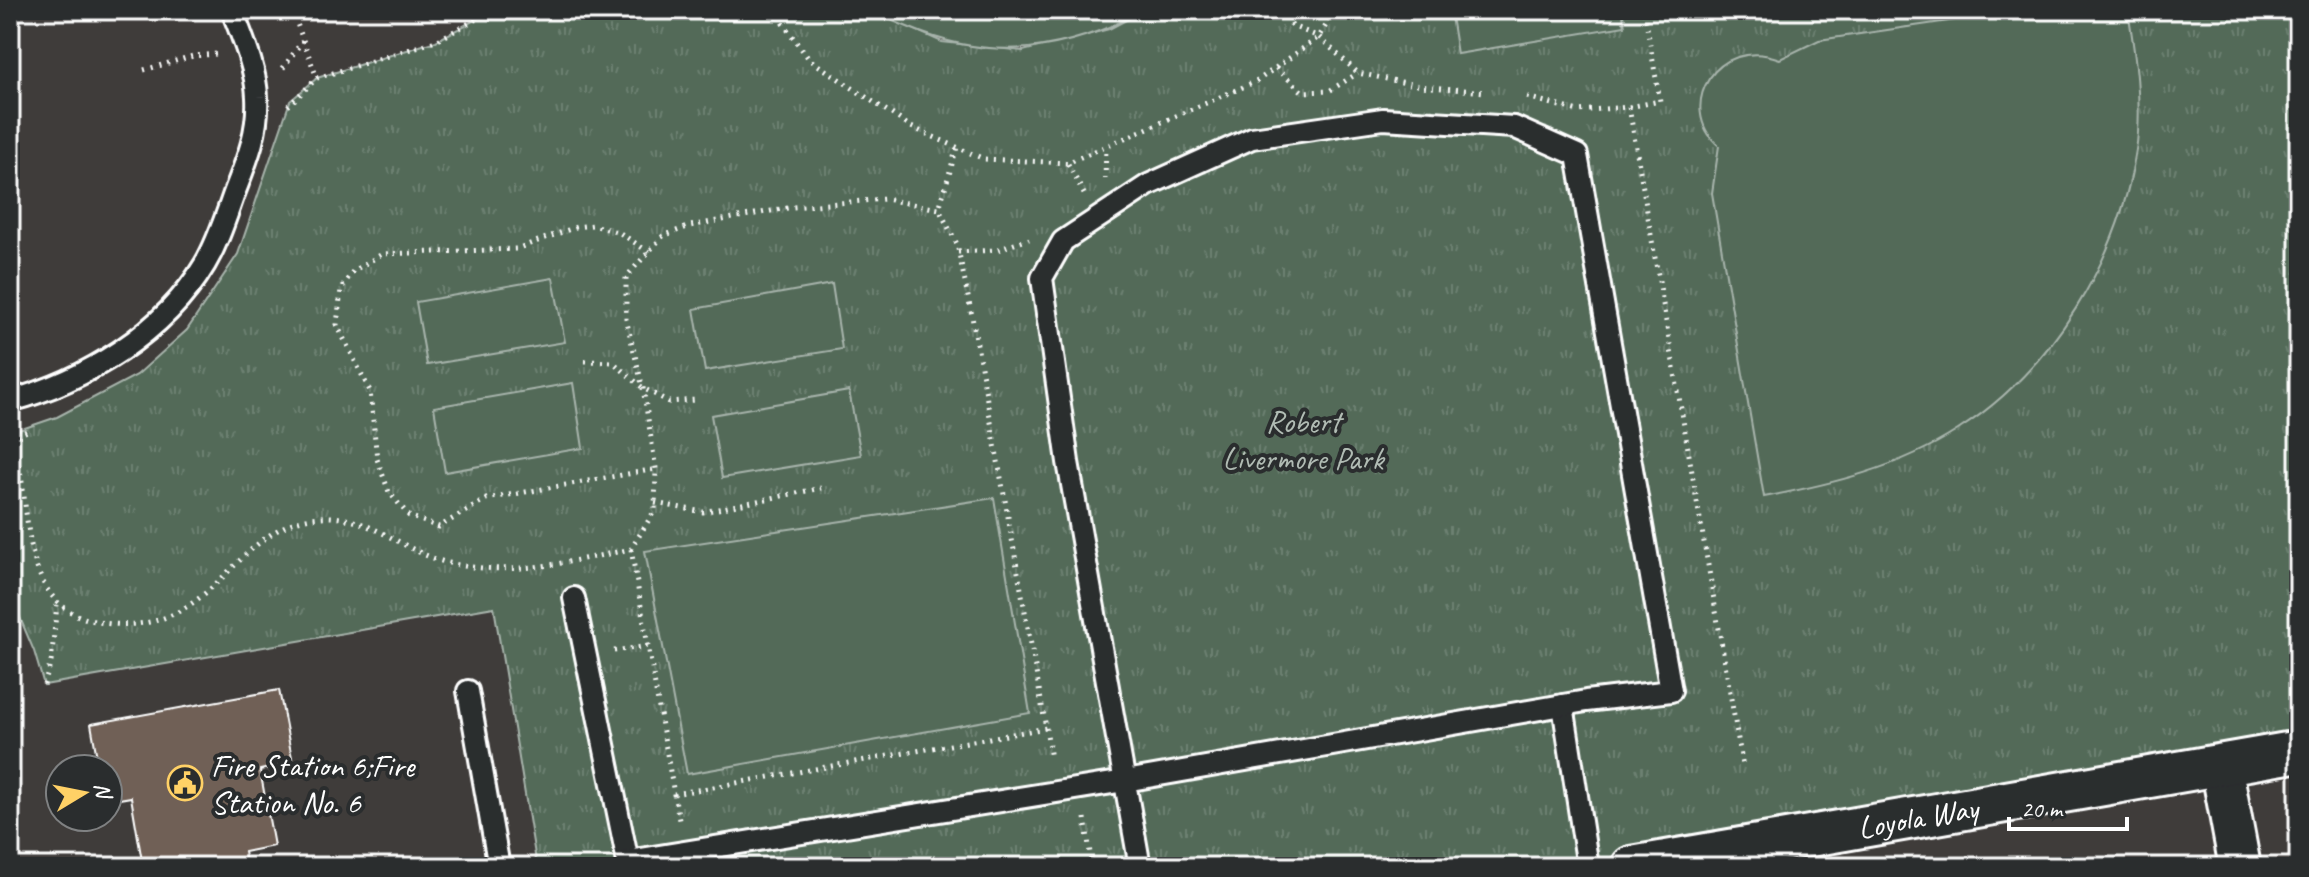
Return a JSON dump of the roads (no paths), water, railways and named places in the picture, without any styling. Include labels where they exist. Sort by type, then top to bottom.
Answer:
[{"type":"street","name":"Loyola Way","points":[[1632,867],[2299,751]]},
{"type":"street","points":[[2221,765],[2240,867]]},
{"type":"lane","points":[[10,401],[39,393],[106,362],[170,308],[204,265],[255,139],[257,96],[248,53],[232,10]]},
{"type":"lane","points":[[574,598],[629,864],[1125,781],[1563,705],[1671,691],[1577,155],[1514,127],[1398,120],[1252,138],[1148,185],[1063,241],[1042,278],[1068,462],[1125,781],[1140,867]]},
{"type":"lane","points":[[468,691],[499,867]]},
{"type":"lane","points":[[1563,705],[1588,867]]},
{"type":"place","name":"Fire Station 6;Fire Station No. 6","points":[[185,783]]},
{"type":"park label","name":"Robert Livermore Park","points":[[1303,440]]}]
